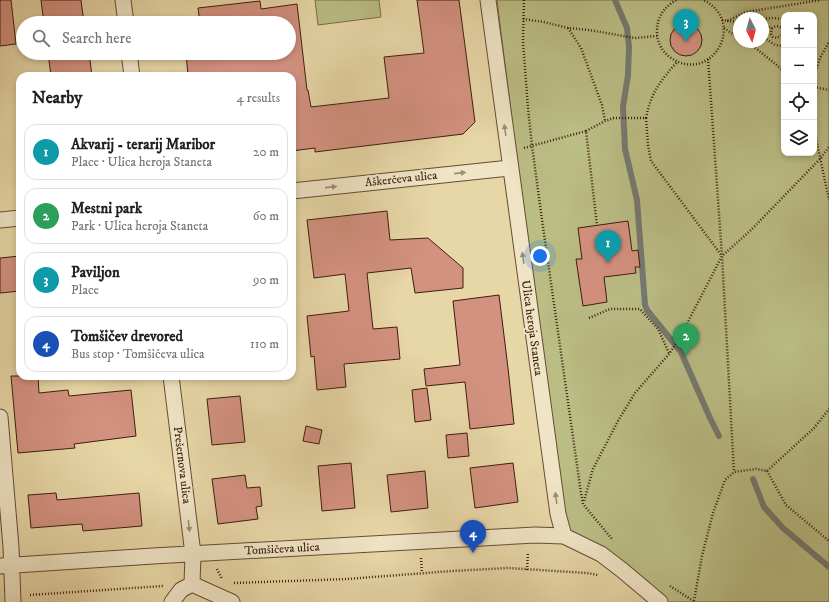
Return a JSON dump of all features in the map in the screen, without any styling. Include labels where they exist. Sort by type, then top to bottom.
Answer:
[{"type":"street","points":[[123,0],[125,16]]},
{"type":"street","name":"Ulica heroja Staneta","points":[[488,0],[558,514],[564,536]]},
{"type":"street","points":[[130,60],[131,72]]},
{"type":"street","name":"Aškerčeva ulica","points":[[296,191],[510,168]]},
{"type":"street","points":[[0,220],[16,218]]},
{"type":"street","name":"Prešernova ulica","points":[[171,380],[193,554],[192,584]]},
{"type":"street","points":[[0,417],[6,566],[13,599]]},
{"type":"street","name":"Tomšičeva ulica","points":[[6,566],[535,535],[564,536]]},
{"type":"street","points":[[564,536],[601,554],[660,602]]},
{"type":"street","points":[[172,602],[181,590],[192,584],[232,602]]},
{"type":"path","points":[[524,0],[523,42],[532,146],[583,504],[615,544]]},
{"type":"path","points":[[676,0],[667,6],[661,14],[657,25],[657,36],[660,46],[667,56],[677,62],[688,64],[699,63],[708,59],[715,53],[723,37],[724,28],[717,10],[703,0]]},
{"type":"path","points":[[727,21],[746,12],[821,0]]},
{"type":"path","points":[[769,18],[781,19]]},
{"type":"path","points":[[523,20],[544,22],[568,28],[589,30],[622,37],[635,38],[657,36]]},
{"type":"path","points":[[722,20],[733,22]]},
{"type":"path","points":[[772,28],[772,35],[777,38],[783,33],[781,28],[776,26],[772,28],[769,27],[766,30],[766,39],[775,45],[781,46]]},
{"type":"path","points":[[568,28],[581,48],[602,105],[606,121]]},
{"type":"path","points":[[724,28],[733,34]]},
{"type":"path","points":[[817,68],[820,58],[829,42]]},
{"type":"path","points":[[755,48],[781,69]]},
{"type":"path","points":[[708,59],[722,256],[734,472]]},
{"type":"path","points":[[677,62],[664,77],[648,105],[646,118],[651,161],[722,256]]},
{"type":"path","points":[[817,88],[829,90]]},
{"type":"path","points":[[520,149],[586,131],[614,118],[646,118]]},
{"type":"path","points":[[586,131],[597,225]]},
{"type":"path","points":[[817,144],[829,200]]},
{"type":"path","points":[[583,504],[593,469],[618,420],[635,393],[669,354],[679,339],[722,256],[750,230],[820,159],[829,147]]},
{"type":"path","points":[[589,318],[610,309],[640,309],[658,329],[669,354]]},
{"type":"path","points":[[767,472],[814,428],[829,409]]},
{"type":"path","points":[[669,585],[695,602],[702,556],[713,513],[725,480],[734,472],[756,469],[767,472],[786,505],[829,541]]},
{"type":"path","points":[[527,570],[528,552],[531,550]]},
{"type":"path","points":[[215,565],[225,583]]},
{"type":"path","points":[[231,583],[347,579],[508,568],[598,575]]},
{"type":"path","points":[[13,599],[192,584]]},
{"type":"green space","points":[[315,0],[379,0],[381,17],[318,25]]},
{"type":"green space","points":[[497,0],[829,0],[829,602],[652,602],[567,537]]},
{"type":"building","points":[[0,0],[11,0],[16,44],[0,46]]},
{"type":"building","points":[[41,0],[81,0],[83,16],[43,16]]},
{"type":"building","points":[[417,0],[459,0],[475,122],[463,134],[315,152],[315,148],[296,150],[296,72],[188,72],[187,60],[296,60],[296,16],[199,16],[198,8],[260,1],[261,9],[297,4],[307,90],[311,107],[389,98],[384,57],[424,53]]},
{"type":"building","points":[[683,24],[689,24],[698,28],[702,40],[698,52],[689,56],[683,56],[674,52],[670,43],[670,37],[674,28]]},
{"type":"building","points":[[49,60],[90,60],[91,72],[50,72]]},
{"type":"building","points":[[387,211],[390,240],[428,238],[463,268],[463,288],[415,293],[411,268],[367,273],[373,329],[397,327],[400,359],[344,364],[346,387],[317,390],[314,356],[311,357],[307,316],[349,311],[345,274],[314,278],[307,220]]},
{"type":"building","points":[[628,221],[632,251],[638,250],[640,267],[635,267],[636,273],[604,277],[607,302],[583,306],[576,259],[582,259],[578,228]]},
{"type":"building","points":[[16,256],[16,291],[0,293],[0,258]]},
{"type":"building","points":[[499,295],[514,424],[470,429],[465,382],[426,386],[424,369],[460,365],[453,301]]},
{"type":"building","points":[[11,376],[16,376],[16,380],[38,380],[39,393],[68,390],[69,396],[131,390],[136,436],[74,444],[75,448],[18,453]]},
{"type":"building","points":[[427,388],[431,420],[415,422],[412,390]]},
{"type":"building","points":[[240,396],[245,442],[212,445],[207,399]]},
{"type":"building","points":[[306,426],[322,430],[319,444],[303,441]]},
{"type":"building","points":[[467,433],[469,456],[448,458],[446,435]]},
{"type":"building","points":[[351,463],[355,508],[322,511],[318,466]]},
{"type":"building","points":[[513,463],[518,502],[475,508],[470,468]]},
{"type":"building","points":[[425,471],[428,508],[391,512],[387,475]]},
{"type":"building","points":[[245,475],[247,488],[260,487],[262,506],[256,507],[258,519],[218,524],[212,479]]},
{"type":"building","points":[[56,493],[57,500],[139,493],[142,526],[83,531],[82,524],[31,528],[28,495]]},
{"type":"waterway","points":[[615,0],[627,28],[629,47],[628,75],[623,107],[625,149],[637,200],[645,305],[647,310],[681,352],[719,436]]},
{"type":"waterway","points":[[753,479],[764,507],[783,528],[829,567]]},
{"type":"place","name":"Paviljon","points":[[686,42]]},
{"type":"place","name":"Akvarij - terarij Maribor","points":[[608,263]]},
{"type":"place","name":"Mestni park","points":[[686,356]]},
{"type":"place","name":"Tomšičev drevored","points":[[473,553]]}]
